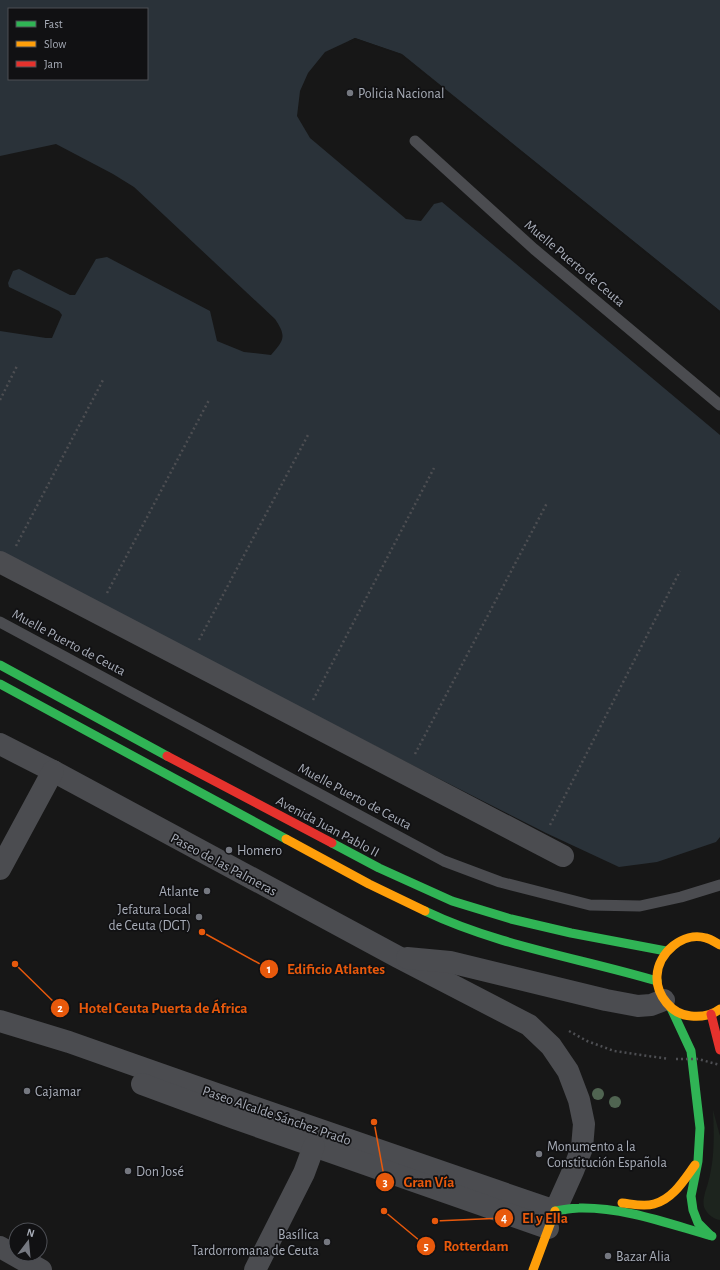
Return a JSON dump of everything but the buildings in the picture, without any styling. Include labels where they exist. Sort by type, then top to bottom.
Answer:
[{"type":"main road","name":"Avenida Juan Pablo II","points":[[0,665],[378,868],[452,901],[571,933],[666,951]]},
{"type":"main road","points":[[0,684],[369,884],[442,918],[499,939],[620,970],[664,997],[683,1015],[697,1017],[717,1012],[720,1050]]},
{"type":"main road","points":[[710,1235],[698,1222],[693,1210],[691,1196],[698,1161],[700,1128],[691,1050],[664,997],[657,970],[658,965],[666,951],[677,942],[690,938],[703,938],[716,942],[720,945]]},
{"type":"main road","points":[[533,1270],[551,1220],[574,1200],[594,1200],[638,1205],[654,1204],[669,1196],[680,1185],[698,1161]]},
{"type":"main road","points":[[551,1220],[584,1208],[608,1210],[636,1215],[720,1238]]},
{"type":"street","points":[[7,556],[563,856]]},
{"type":"street","name":"Paseo de las Palmeras","points":[[0,744],[53,771],[398,957],[529,1025],[551,1046],[568,1071],[579,1100],[584,1124],[582,1148],[551,1220]]},
{"type":"street","points":[[0,869],[53,771]]},
{"type":"street","points":[[398,957],[450,962],[606,1000],[638,1006],[651,1005],[664,997]]},
{"type":"street","points":[[449,984],[441,975],[442,968],[450,962]]},
{"type":"street","name":"Paseo Alcalde Sánchez Prado","points":[[0,1021],[69,1042],[239,1102],[551,1220]]},
{"type":"street","name":"Paseo Alcalde Sánchez Prado","points":[[0,1032],[314,1146],[551,1220]]},
{"type":"street","points":[[255,1270],[304,1174],[314,1146]]},
{"type":"street","points":[[0,1247],[42,1270]]},
{"type":"lane","name":"Muelle Puerto de Ceuta","points":[[415,141],[534,249],[720,404]]},
{"type":"lane","name":"Muelle Puerto de Ceuta","points":[[0,622],[444,861],[500,882],[590,905],[640,906],[681,897],[720,886]]},
{"type":"lane","points":[[648,1218],[652,1231]]},
{"type":"lane","points":[[676,1237],[691,1230]]},
{"type":"path","points":[[0,400],[17,366]]},
{"type":"path","points":[[7,556],[104,378]]},
{"type":"path","points":[[105,597],[209,400]]},
{"type":"path","points":[[196,645],[308,435]]},
{"type":"path","points":[[311,703],[434,468]]},
{"type":"path","points":[[414,757],[547,503]]},
{"type":"path","points":[[549,826],[680,571]]},
{"type":"path","points":[[676,1059],[698,1059],[720,1065]]},
{"type":"shaded area","points":[[0,0],[720,0],[720,311],[401,54],[355,38],[325,52],[308,73],[300,91],[297,116],[310,138],[406,219],[421,221],[434,204],[442,202],[720,435],[720,837],[716,842],[657,862],[619,867],[546,833],[410,764],[0,551],[0,331],[52,338],[62,315],[59,311],[9,287],[8,283],[13,271],[19,269],[70,295],[75,295],[96,259],[107,257],[210,311],[217,341],[244,352],[271,355],[279,346],[282,338],[281,330],[275,319],[134,187],[113,174],[56,144],[0,156]]},
{"type":"shaded area","points":[[713,1110],[720,1136],[720,1220],[715,1219],[705,1210],[704,1207],[704,1195],[713,1156]]},
{"type":"pier","points":[[355,38],[402,54],[720,311],[720,313],[401,55],[356,40],[349,43],[349,41]]},
{"type":"traffic: fast","points":[[0,665],[167,756]]},
{"type":"traffic: fast","points":[[0,684],[286,839]]},
{"type":"traffic: fast","points":[[332,843],[379,868],[452,901],[511,919],[571,933],[666,951]]},
{"type":"traffic: fast","points":[[425,911],[453,923],[510,942],[657,981]]},
{"type":"traffic: fast","points":[[671,1008],[691,1051],[700,1128],[698,1161],[691,1196],[693,1210],[698,1223],[710,1235]]},
{"type":"traffic: fast","points":[[555,1211],[579,1208],[613,1210],[646,1217],[712,1236]]},
{"type":"traffic: slow","points":[[286,839],[369,884],[425,911]]},
{"type":"traffic: slow","points":[[720,945],[712,940],[697,937],[681,941],[673,946],[662,959],[658,967],[657,976],[657,983],[662,997],[666,1003],[678,1012],[684,1015],[703,1016],[710,1015],[720,1009]]},
{"type":"traffic: slow","points":[[622,1203],[646,1205],[661,1202],[678,1188],[695,1165]]},
{"type":"traffic: slow","points":[[533,1270],[555,1211]]},
{"type":"traffic: jam","points":[[167,756],[332,843]]},
{"type":"traffic: jam","points":[[711,1014],[720,1050]]},
{"type":"place","name":"Policia Nacional","points":[[350,93]]},
{"type":"place","name":"Homero","points":[[229,850]]},
{"type":"place","name":"Atlante","points":[[207,891]]},
{"type":"place","name":"Jefatura Local de Ceuta (DGT)","points":[[199,917]]},
{"type":"place","name":"Edificio Atlantes","points":[[202,932]]},
{"type":"place","name":"Hotel Ceuta Puerta de África","points":[[15,964]]},
{"type":"place","name":"Cajamar","points":[[27,1091]]},
{"type":"place","name":"Gran Vía","points":[[374,1122]]},
{"type":"place","name":"Monumento a la Constitución Española","points":[[539,1154]]},
{"type":"place","name":"Don José","points":[[128,1171]]},
{"type":"place","name":"Rotterdam","points":[[384,1211]]},
{"type":"place","name":"El y Ella","points":[[435,1221]]},
{"type":"place","name":"Basílica Tardorromana de Ceuta","points":[[327,1242]]},
{"type":"place","name":"Bazar Alia","points":[[608,1256]]}]
